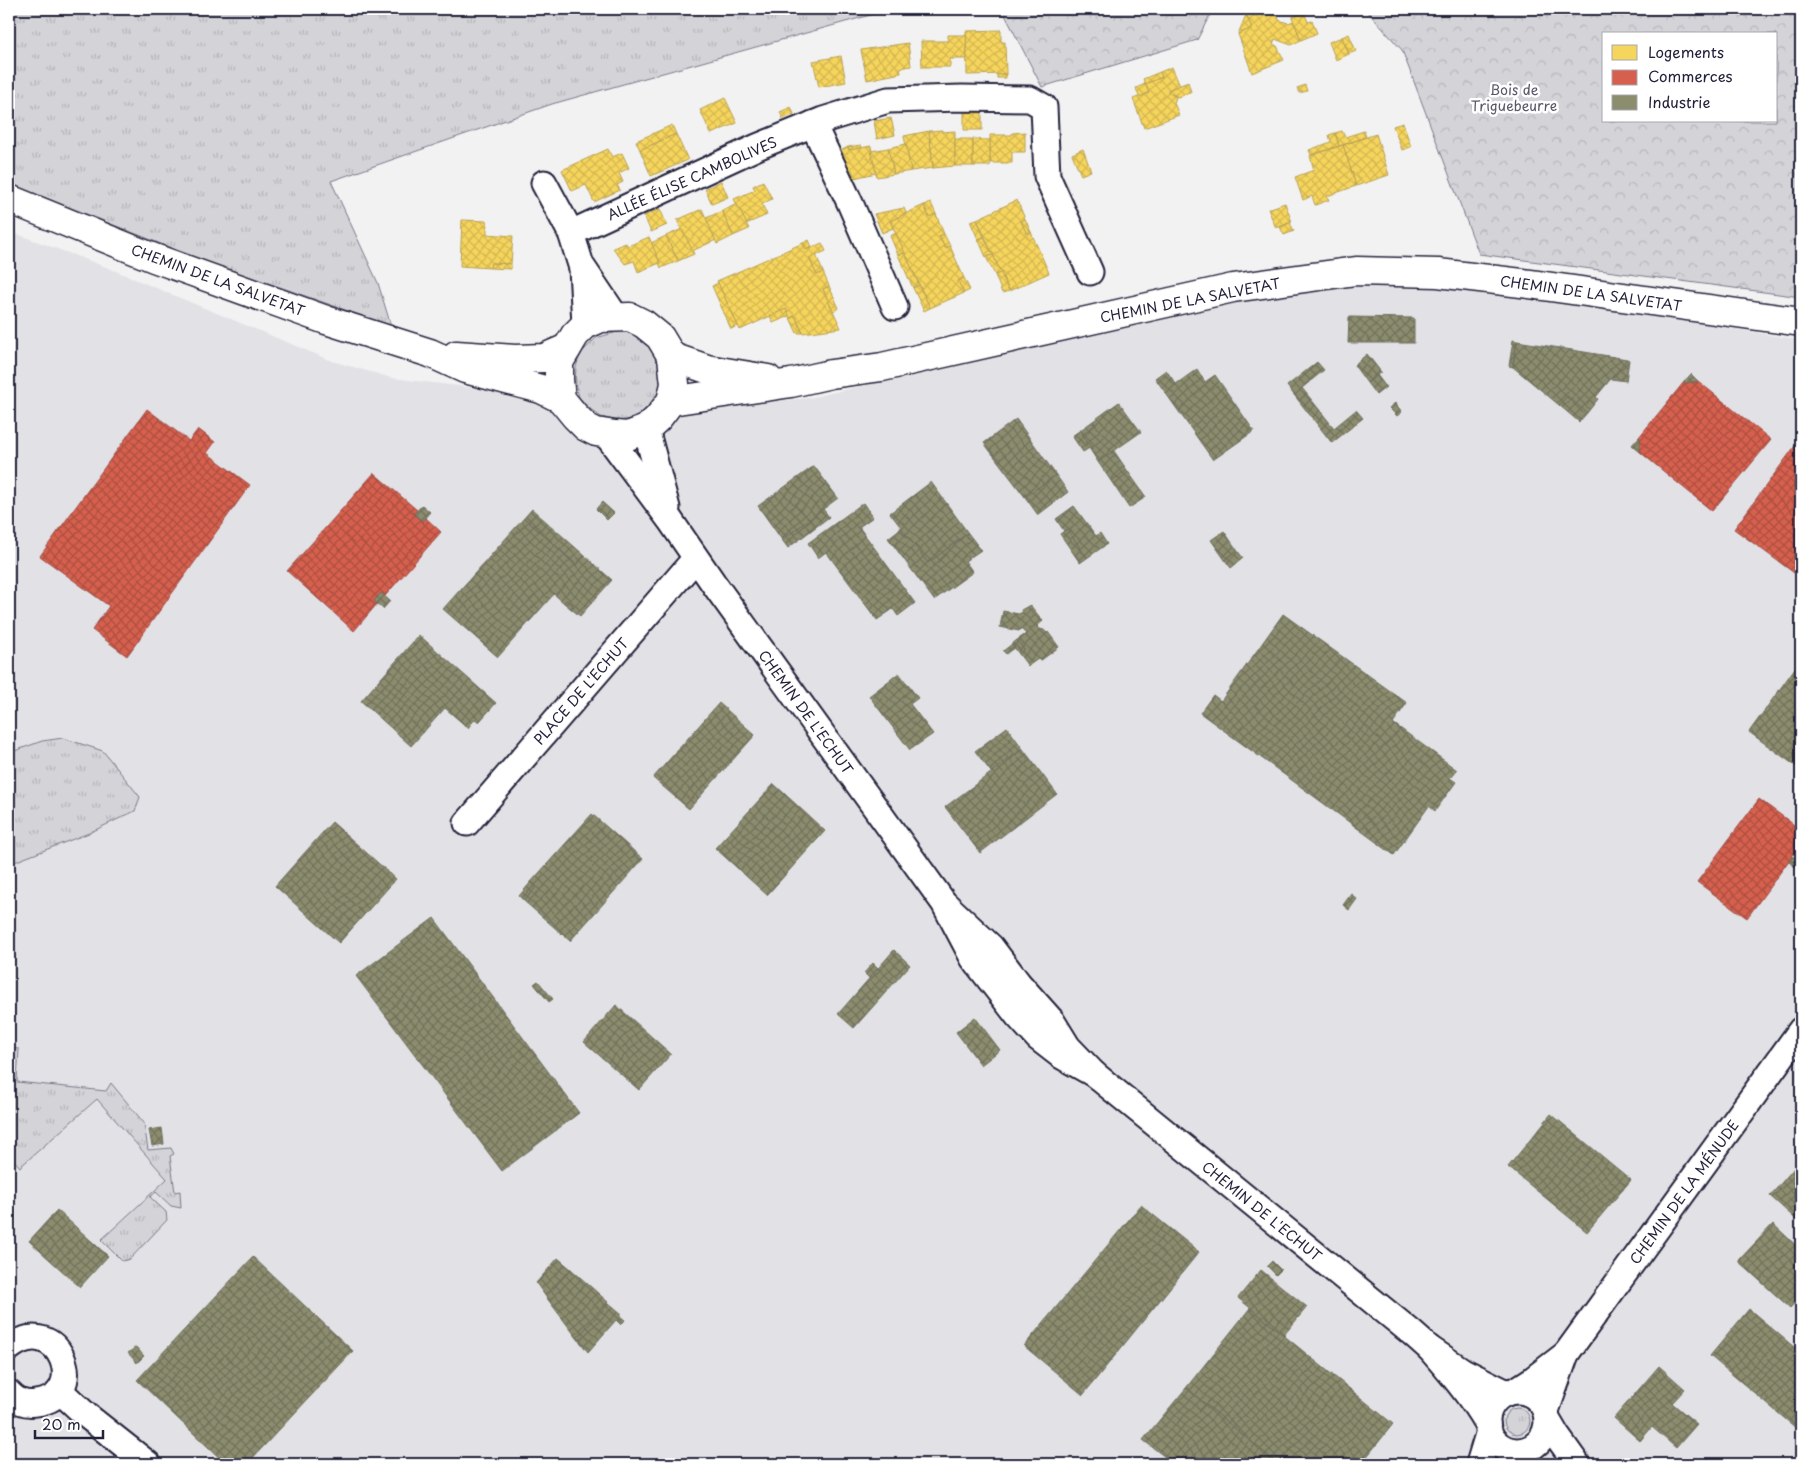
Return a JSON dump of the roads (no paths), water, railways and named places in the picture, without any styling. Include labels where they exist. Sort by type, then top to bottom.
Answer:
[{"type":"main road","name":"CHEMIN DE LA SALVETAT","points":[[9,199],[154,258],[326,320],[430,353],[464,370],[541,389],[561,399],[575,416],[596,432],[628,436],[646,429]]},
{"type":"main road","name":"CHEMIN DE LA SALVETAT","points":[[671,401],[882,367],[1233,288],[1356,271],[1438,273],[1801,322]]},
{"type":"main road","points":[[561,399],[560,362],[575,334],[585,325],[601,318],[630,317],[644,324],[660,337],[672,357],[675,384],[671,401],[658,418],[646,429]]},
{"type":"main road","name":"CHEMIN DE LA SALVETAT","points":[[430,353],[544,358],[567,348]]},
{"type":"main road","name":"CHEMIN DE LA SALVETAT","points":[[672,357],[707,369],[791,383]]},
{"type":"street","name":"ALLÉE ÉLISE CAMBOLIVES","points":[[570,233],[757,147],[814,124],[888,100],[1030,99],[1044,107],[1047,176],[1090,272]]},
{"type":"street","points":[[814,124],[894,307]]},
{"type":"street","points":[[544,183],[570,233],[582,265],[616,317]]},
{"type":"street","points":[[582,265],[585,325]]},
{"type":"street","name":"CHEMIN DE L'ECHUT","points":[[646,429],[670,520]]},
{"type":"street","name":"CHEMIN DE L'ECHUT","points":[[606,434],[670,520],[696,559],[944,903],[973,958],[1018,1016],[1038,1038],[1060,1055],[1094,1074],[1430,1349],[1463,1372],[1511,1392]]},
{"type":"street","name":"PLACE DE L'ECHUT","points":[[467,823],[696,559]]},
{"type":"street","name":"CHEMIN DE LA MÉNUDE","points":[[1511,1392],[1532,1380],[1566,1354],[1801,1030]]},
{"type":"street","points":[[9,1348],[16,1342],[36,1338],[54,1345],[60,1353],[65,1367],[64,1382],[60,1390],[52,1398],[42,1403],[31,1404],[21,1402],[9,1393]]},
{"type":"street","name":"CHEMIN DE L'ECHUT","points":[[1430,1349],[1476,1404],[1488,1427]]},
{"type":"street","name":"CHEMIN DE LA MÉNUDE","points":[[1546,1415],[1566,1354]]},
{"type":"street","points":[[60,1390],[86,1414],[148,1464]]},
{"type":"street","points":[[1479,1464],[1488,1427],[1490,1409],[1494,1402],[1511,1392],[1531,1394],[1542,1405],[1557,1436],[1577,1464]]},
{"type":"street","points":[[1511,1455],[1535,1446],[1541,1440],[1547,1426],[1546,1415]]},
{"type":"street","points":[[1488,1427],[1497,1444],[1511,1455],[1568,1464]]},
{"type":"park label","name":"Bois de Triguebeurre","points":[[1514,98]]}]
